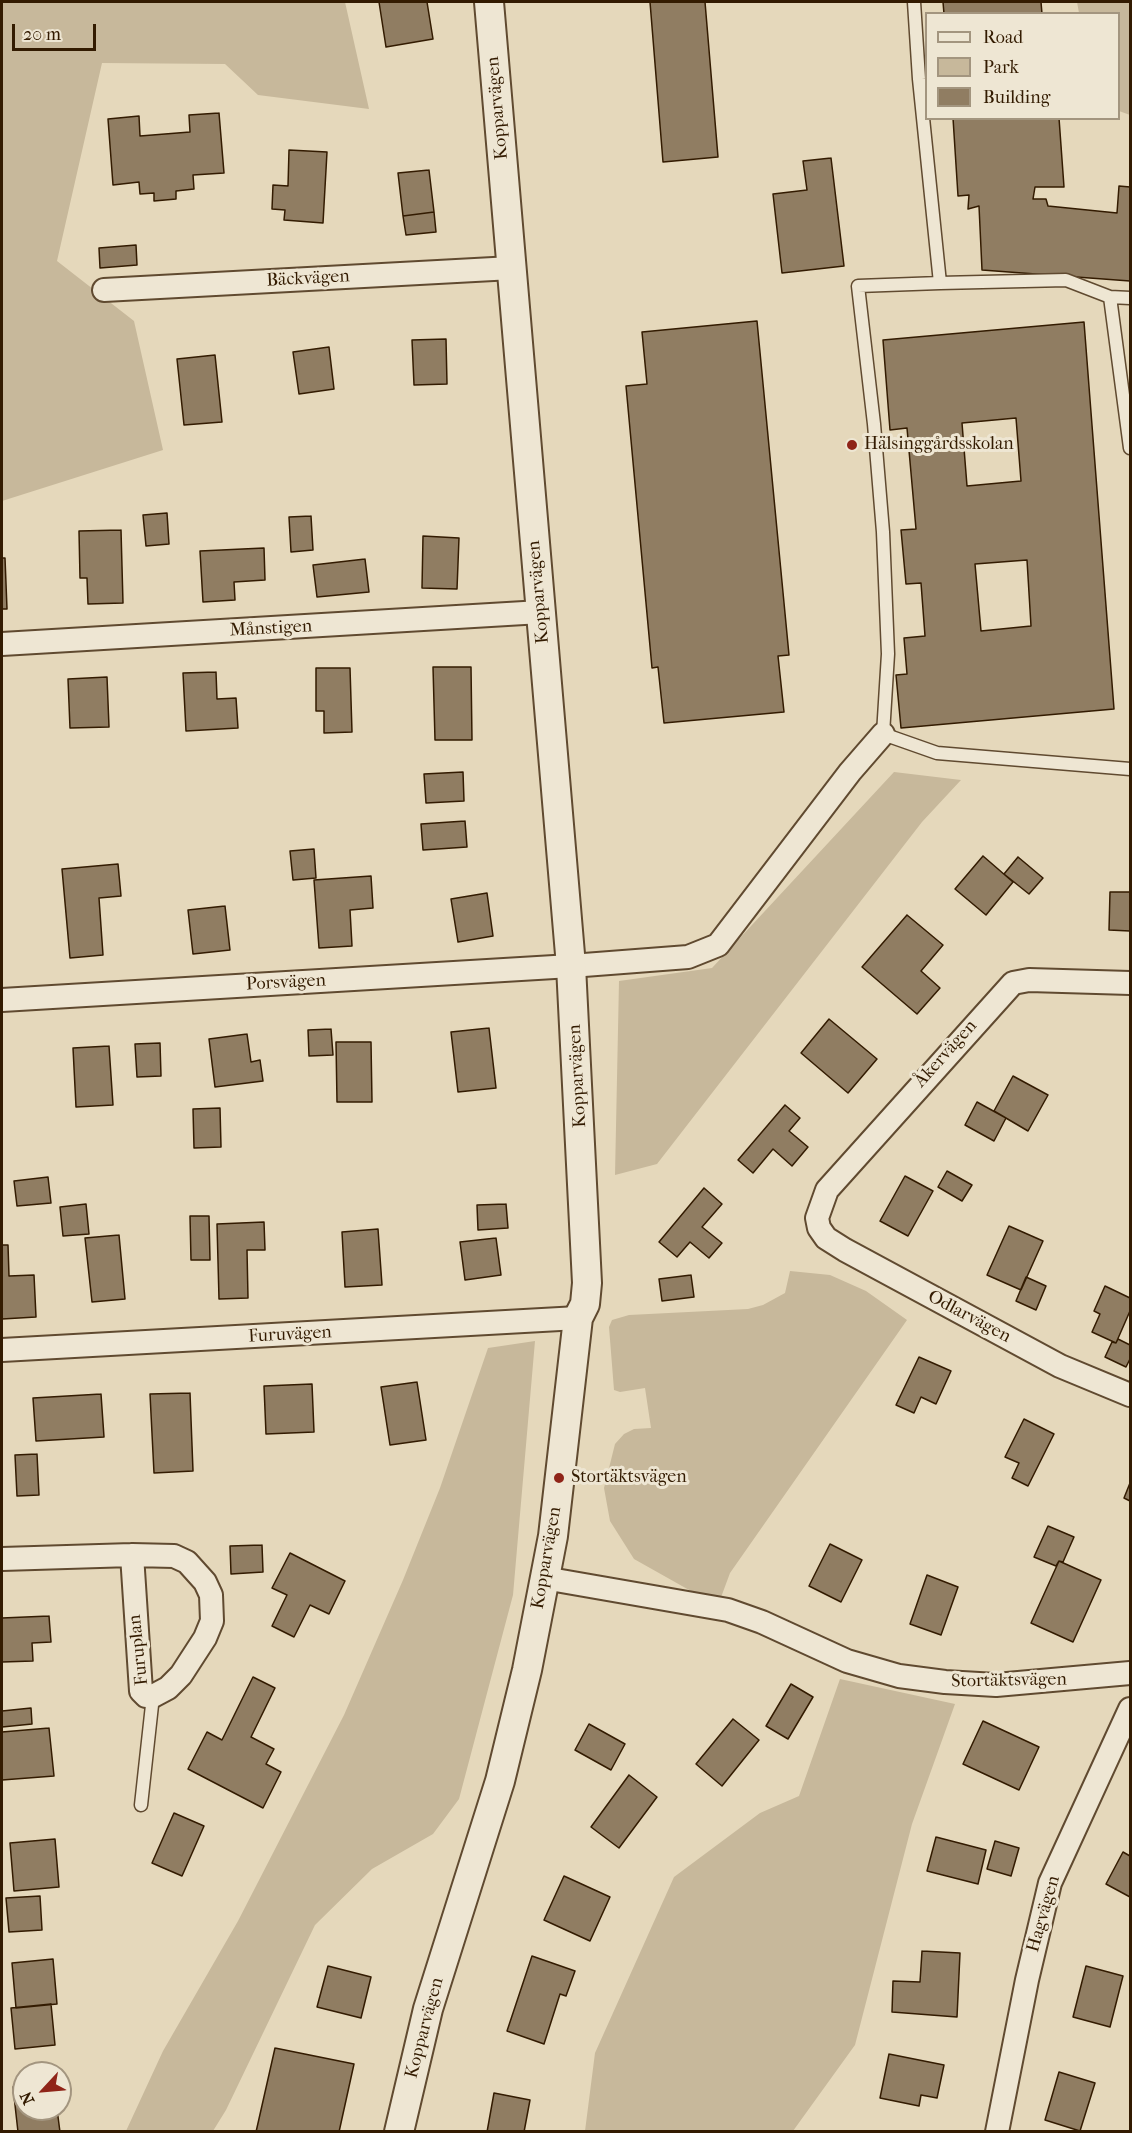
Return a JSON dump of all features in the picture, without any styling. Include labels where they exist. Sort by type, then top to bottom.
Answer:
[{"type":"street","name":"Kopparvägen","points":[[399,2132],[428,2009],[500,1781],[527,1670],[553,1536],[578,1318],[585,1304],[587,1283],[571,966],[489,2]]},
{"type":"street","name":"Bäckvägen","points":[[104,290],[512,268]]},
{"type":"street","name":"Månstigen","points":[[2,644],[500,617],[541,612]]},
{"type":"street","name":"Porsvägen","points":[[2,1000],[687,957],[718,945],[850,772],[883,734]]},
{"type":"street","name":"Åkervägen","points":[[818,1224],[818,1209],[827,1190],[1013,983],[1029,980],[1131,983]]},
{"type":"street","name":"Odlarvägen","points":[[818,1224],[826,1238],[837,1245],[954,1310],[1060,1366],[1131,1395]]},
{"type":"street","name":"Furuvägen","points":[[2,1350],[578,1318]]},
{"type":"street","name":"Furuplan","points":[[2,1559],[132,1555],[182,1558],[197,1572],[211,1594],[212,1621],[195,1655],[168,1688],[153,1696],[146,1696],[141,1691],[132,1555]]},
{"type":"street","name":"Stortäktsvägen","points":[[544,1578],[644,1593],[728,1610],[762,1622],[856,1664],[899,1676],[996,1685],[1131,1673]]},
{"type":"street","name":"Hagvägen","points":[[996,2132],[1026,1980],[1050,1884],[1131,1709]]},
{"type":"lane","points":[[914,2],[918,79],[940,283]]},
{"type":"lane","points":[[1131,298],[1110,297],[1066,280],[858,286],[874,424],[883,532],[888,654],[883,734],[937,753],[1131,769]]},
{"type":"lane","points":[[1110,297],[1131,448]]},
{"type":"lane","points":[[141,1805],[153,1696]]},
{"type":"green space","points":[[2,2],[345,2],[369,109],[258,95],[225,64],[102,63],[57,261],[134,321],[163,450],[2,501]]},
{"type":"green space","points":[[1077,2],[1130,2],[1130,115],[1120,111],[1120,12],[1079,12]]},
{"type":"green space","points":[[894,772],[961,780],[922,822],[657,1164],[615,1175],[619,981],[712,968]]},
{"type":"green space","points":[[790,1271],[830,1275],[866,1291],[907,1320],[730,1573],[720,1600],[698,1595],[634,1559],[610,1521],[604,1488],[615,1444],[624,1434],[634,1429],[651,1428],[645,1388],[620,1392],[614,1390],[609,1327],[612,1320],[629,1315],[748,1309],[763,1305],[785,1293]]},
{"type":"green space","points":[[535,1341],[513,1595],[459,1799],[433,1834],[372,1869],[315,1925],[226,2110],[213,2131],[126,2131],[163,2051],[238,1921],[344,1715],[440,1488],[488,1348]]},
{"type":"green space","points":[[840,1679],[955,1704],[912,1824],[855,2045],[793,2131],[585,2131],[595,2053],[674,1877],[760,1813],[799,1796]]},
{"type":"building","points":[[379,2],[427,2],[433,39],[386,47]]},
{"type":"building","points":[[650,2],[705,2],[718,157],[663,162]]},
{"type":"building","points":[[943,2],[1041,2],[1042,12],[944,12]]},
{"type":"building","points":[[219,113],[224,173],[193,175],[194,189],[176,191],[176,199],[154,201],[154,193],[140,194],[139,182],[113,185],[108,119],[139,116],[140,136],[190,132],[189,115]]},
{"type":"building","points":[[953,120],[1059,120],[1064,187],[1035,187],[1033,199],[1046,199],[1048,206],[1117,213],[1119,186],[1130,187],[1130,281],[982,270],[979,206],[968,209],[969,195],[958,196]]},
{"type":"building","points":[[289,150],[327,152],[323,223],[284,220],[285,210],[272,209],[273,185],[288,186]]},
{"type":"building","points":[[831,158],[844,266],[782,273],[773,194],[807,190],[803,161]]},
{"type":"building","points":[[429,170],[434,212],[403,216],[398,173]]},
{"type":"building","points":[[434,212],[436,232],[406,235],[403,216]]},
{"type":"building","points":[[136,245],[137,265],[100,268],[99,248]]},
{"type":"building","points":[[757,321],[789,655],[778,656],[784,712],[664,723],[658,667],[652,668],[626,386],[647,384],[642,332]]},
{"type":"building","points":[[1084,322],[1114,709],[901,728],[896,675],[907,674],[904,638],[925,636],[921,583],[906,584],[901,530],[916,529],[907,428],[890,430],[883,340]],"holes":[[[1016,418],[1021,481],[967,486],[962,423]],[[1027,560],[1031,626],[981,631],[975,564]]]},
{"type":"building","points":[[446,339],[447,384],[414,385],[412,340]]},
{"type":"building","points":[[329,347],[334,389],[299,394],[293,352]]},
{"type":"building","points":[[215,355],[222,422],[184,425],[177,359]]},
{"type":"building","points":[[167,513],[169,544],[146,546],[143,515]]},
{"type":"building","points":[[311,516],[313,550],[291,552],[289,517]]},
{"type":"building","points":[[121,530],[123,603],[88,604],[87,578],[80,578],[79,531]]},
{"type":"building","points":[[423,536],[459,538],[457,589],[422,588]]},
{"type":"building","points":[[264,548],[265,580],[234,582],[235,600],[203,602],[200,551]]},
{"type":"building","points":[[2,558],[5,558],[7,609],[2,609]]},
{"type":"building","points":[[365,559],[369,592],[317,597],[313,565]]},
{"type":"building","points":[[433,667],[471,667],[472,740],[435,740]]},
{"type":"building","points":[[316,668],[350,668],[352,732],[324,733],[324,711],[316,711]]},
{"type":"building","points":[[216,672],[217,699],[236,698],[238,728],[186,731],[183,673]]},
{"type":"building","points":[[107,677],[109,727],[70,728],[68,679]]},
{"type":"building","points":[[463,772],[464,801],[426,803],[424,774]]},
{"type":"building","points":[[465,821],[467,847],[423,850],[421,824]]},
{"type":"building","points":[[314,849],[316,878],[293,880],[290,851]]},
{"type":"building","points":[[983,856],[1013,882],[986,915],[955,889]]},
{"type":"building","points":[[1018,857],[1043,878],[1029,894],[1004,874]]},
{"type":"building","points":[[118,864],[121,896],[99,898],[103,955],[70,958],[62,869]]},
{"type":"building","points":[[371,876],[373,908],[350,910],[352,946],[319,948],[314,880]]},
{"type":"building","points":[[1110,892],[1130,892],[1130,931],[1109,930]]},
{"type":"building","points":[[487,893],[493,936],[458,942],[451,899]]},
{"type":"building","points":[[225,906],[230,950],[193,954],[188,910]]},
{"type":"building","points":[[907,915],[943,945],[921,971],[940,988],[917,1014],[862,967]]},
{"type":"building","points":[[829,1019],[877,1059],[848,1093],[801,1053]]},
{"type":"building","points":[[489,1028],[496,1088],[458,1092],[451,1032]]},
{"type":"building","points":[[331,1029],[333,1055],[309,1056],[308,1030]]},
{"type":"building","points":[[247,1034],[251,1062],[260,1060],[263,1081],[215,1087],[209,1039]]},
{"type":"building","points":[[336,1042],[371,1042],[372,1102],[337,1102]]},
{"type":"building","points":[[160,1043],[161,1076],[137,1077],[135,1044]]},
{"type":"building","points":[[109,1046],[113,1105],[76,1107],[73,1048]]},
{"type":"building","points":[[1013,1076],[1048,1095],[1028,1131],[994,1111]]},
{"type":"building","points":[[977,1102],[1006,1118],[994,1141],[965,1125]]},
{"type":"building","points":[[785,1105],[800,1118],[789,1131],[808,1147],[792,1166],[773,1149],[753,1173],[738,1160]]},
{"type":"building","points":[[220,1108],[221,1147],[194,1148],[193,1109]]},
{"type":"building","points":[[947,1171],[972,1185],[962,1201],[938,1187]]},
{"type":"building","points":[[905,1176],[933,1191],[908,1236],[880,1221]]},
{"type":"building","points":[[48,1177],[51,1203],[17,1206],[14,1181]]},
{"type":"building","points":[[704,1188],[722,1204],[702,1227],[722,1243],[709,1258],[690,1242],[677,1257],[659,1242]]},
{"type":"building","points":[[86,1204],[89,1234],[63,1236],[60,1207]]},
{"type":"building","points":[[506,1204],[508,1228],[478,1230],[477,1205]]},
{"type":"building","points":[[190,1216],[209,1216],[210,1260],[191,1260]]},
{"type":"building","points":[[264,1222],[265,1250],[247,1250],[248,1298],[219,1299],[217,1224]]},
{"type":"building","points":[[1009,1226],[1043,1241],[1021,1290],[987,1275]]},
{"type":"building","points":[[378,1229],[382,1285],[345,1287],[342,1232]]},
{"type":"building","points":[[119,1235],[125,1299],[92,1302],[85,1238]]},
{"type":"building","points":[[496,1238],[501,1275],[465,1280],[460,1242]]},
{"type":"building","points":[[2,1245],[8,1245],[9,1276],[34,1275],[36,1317],[2,1319]]},
{"type":"building","points":[[691,1275],[694,1297],[662,1301],[659,1279]]},
{"type":"building","points":[[1026,1277],[1046,1286],[1036,1310],[1016,1301]]},
{"type":"building","points":[[1105,1286],[1130,1298],[1130,1311],[1116,1343],[1092,1332],[1100,1314],[1094,1311]]},
{"type":"building","points":[[1118,1339],[1130,1345],[1130,1359],[1126,1367],[1105,1357],[1112,1342],[1116,1343]]},
{"type":"building","points":[[919,1357],[951,1371],[936,1404],[921,1397],[914,1413],[896,1405]]},
{"type":"building","points":[[417,1382],[426,1440],[390,1445],[381,1387]]},
{"type":"building","points":[[312,1384],[314,1432],[266,1434],[264,1386]]},
{"type":"building","points":[[190,1393],[193,1471],[154,1473],[150,1394]]},
{"type":"building","points":[[101,1394],[104,1437],[36,1441],[33,1398]]},
{"type":"building","points":[[1024,1419],[1054,1434],[1028,1486],[1012,1478],[1019,1463],[1005,1457]]},
{"type":"building","points":[[37,1454],[39,1495],[17,1496],[15,1455]]},
{"type":"building","points":[[1130,1483],[1130,1501],[1124,1498]]},
{"type":"building","points":[[1048,1526],[1074,1537],[1063,1562],[1059,1561],[1056,1566],[1034,1557]]},
{"type":"building","points":[[830,1544],[862,1560],[841,1602],[809,1586]]},
{"type":"building","points":[[262,1545],[263,1572],[231,1574],[230,1546]]},
{"type":"building","points":[[290,1553],[345,1581],[329,1614],[310,1605],[294,1637],[272,1626],[287,1595],[272,1588]]},
{"type":"building","points":[[1059,1561],[1101,1580],[1073,1642],[1031,1623]]},
{"type":"building","points":[[927,1575],[958,1587],[941,1635],[910,1624]]},
{"type":"building","points":[[49,1616],[51,1642],[32,1643],[33,1661],[2,1662],[2,1618]]},
{"type":"building","points":[[253,1677],[275,1688],[251,1737],[274,1749],[266,1764],[281,1772],[263,1808],[188,1769],[207,1732],[222,1740]]},
{"type":"building","points":[[791,1684],[813,1697],[788,1739],[766,1726]]},
{"type":"building","points":[[31,1708],[32,1724],[2,1727],[2,1711]]},
{"type":"building","points":[[733,1719],[759,1740],[722,1786],[696,1764]]},
{"type":"building","points":[[983,1721],[1039,1747],[1019,1790],[963,1764]]},
{"type":"building","points":[[589,1724],[625,1744],[611,1770],[575,1750]]},
{"type":"building","points":[[49,1728],[54,1776],[2,1780],[2,1732]]},
{"type":"building","points":[[629,1775],[657,1797],[619,1848],[591,1827]]},
{"type":"building","points":[[174,1813],[204,1826],[182,1876],[152,1863]]},
{"type":"building","points":[[936,1837],[986,1850],[978,1884],[927,1871]]},
{"type":"building","points":[[55,1839],[59,1887],[14,1891],[10,1843]]},
{"type":"building","points":[[995,1841],[1019,1848],[1011,1876],[987,1869]]},
{"type":"building","points":[[1123,1852],[1130,1856],[1130,1897],[1106,1884]]},
{"type":"building","points":[[564,1876],[610,1897],[590,1941],[544,1920]]},
{"type":"building","points":[[40,1896],[42,1930],[9,1932],[6,1898]]},
{"type":"building","points":[[922,1951],[960,1953],[957,2017],[892,2012],[893,1981],[920,1982]]},
{"type":"building","points":[[532,1956],[575,1971],[566,1996],[560,1994],[544,2044],[507,2031]]},
{"type":"building","points":[[53,1959],[57,2004],[16,2008],[12,1963]]},
{"type":"building","points":[[328,1966],[371,1977],[361,2018],[317,2007]]},
{"type":"building","points":[[1086,1966],[1123,1976],[1110,2027],[1073,2017]]},
{"type":"building","points":[[51,2004],[55,2045],[15,2049],[11,2008]]},
{"type":"building","points":[[275,2048],[354,2064],[339,2132],[256,2132]]},
{"type":"building","points":[[889,2054],[944,2065],[937,2098],[921,2095],[919,2106],[880,2098]]},
{"type":"building","points":[[1059,2072],[1095,2083],[1080,2131],[1045,2120]]},
{"type":"building","points":[[494,2093],[530,2100],[524,2132],[487,2132]]},
{"type":"building","points":[[17,2121],[59,2121],[60,2132],[18,2132]]},
{"type":"place","name":"Hälsinggårdsskolan","points":[[852,445]]},
{"type":"place","name":"Stortäktsvägen","points":[[559,1478]]}]
